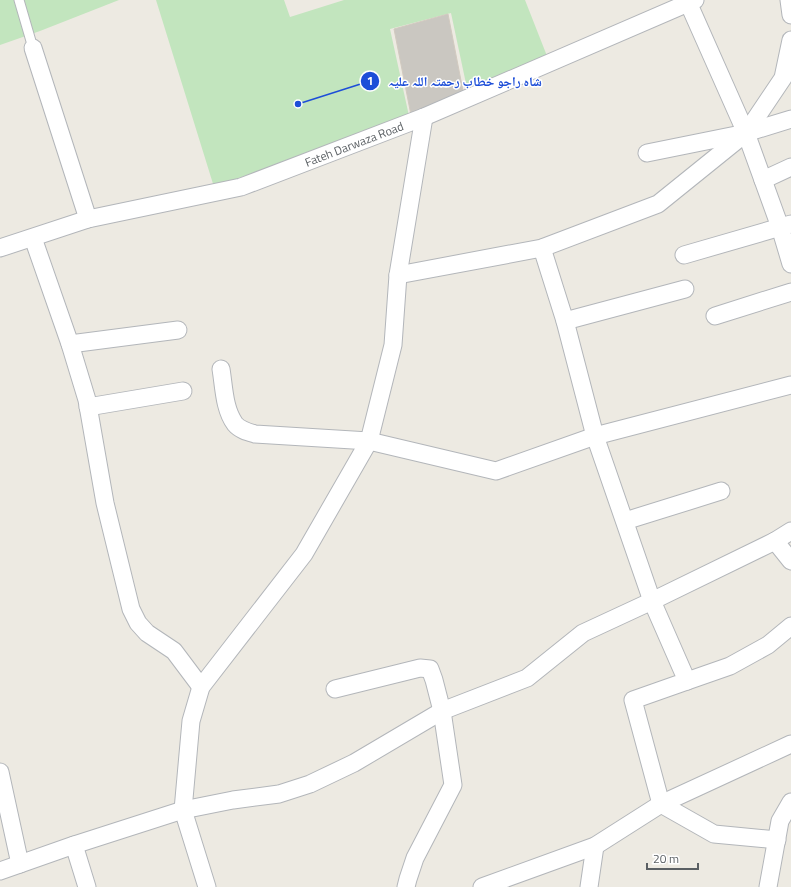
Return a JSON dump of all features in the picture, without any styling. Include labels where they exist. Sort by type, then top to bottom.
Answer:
[{"type":"street","points":[[789,0],[791,15]]},
{"type":"street","points":[[690,1],[746,133],[762,180],[786,226],[791,264]]},
{"type":"street","name":"Fateh Darwaza Road","points":[[0,248],[88,219],[241,187],[424,117],[690,1]]},
{"type":"street","points":[[398,275],[542,248],[658,204],[746,133],[783,78],[791,40]]},
{"type":"street","points":[[33,48],[88,219]]},
{"type":"street","points":[[207,887],[183,810],[191,721],[202,686],[304,554],[369,440],[393,345],[398,275],[424,117]]},
{"type":"street","points":[[647,153],[746,133],[791,119]]},
{"type":"street","points":[[762,180],[791,167]]},
{"type":"street","points":[[684,255],[786,226]]},
{"type":"street","points":[[32,238],[70,344],[88,407],[105,503],[131,609],[138,623],[147,633],[174,652],[202,686]]},
{"type":"street","points":[[542,248],[565,321],[595,436],[652,601],[687,681]]},
{"type":"street","points":[[565,321],[685,289]]},
{"type":"street","points":[[715,316],[791,292]]},
{"type":"street","points":[[70,344],[178,330]]},
{"type":"street","points":[[221,369],[228,409],[236,425],[245,431],[255,434],[369,440],[496,471],[595,436],[791,386]]},
{"type":"street","points":[[88,407],[183,391]]},
{"type":"street","points":[[625,521],[721,491]]},
{"type":"street","points":[[0,871],[74,845],[183,810],[233,800],[279,794],[310,784],[354,763],[442,711],[527,678],[583,633],[775,541],[791,531]]},
{"type":"street","points":[[775,541],[791,561]]},
{"type":"street","points":[[782,837],[714,834],[661,804],[633,700],[736,663],[768,645],[791,626]]},
{"type":"street","points":[[335,689],[420,668],[430,669],[434,680],[442,711],[452,785],[415,858],[406,887]]},
{"type":"street","points":[[482,887],[595,846],[661,804],[791,744]]},
{"type":"street","points":[[0,772],[20,864]]},
{"type":"street","points":[[768,887],[782,837],[780,821],[791,802]]},
{"type":"street","points":[[74,845],[87,887]]},
{"type":"street","points":[[589,887],[595,846]]},
{"type":"lane","points":[[19,0],[33,48]]},
{"type":"green space","points":[[0,0],[119,0],[0,45]]},
{"type":"green space","points":[[156,0],[284,0],[290,17],[344,0],[525,0],[547,56],[468,93],[451,13],[390,29],[409,116],[214,187]]},
{"type":"building","points":[[448,14],[464,96],[411,115],[394,29]]},
{"type":"place","name":"شاہ راجو خطاب رحمتہ اللہ علیہ","points":[[298,104]]}]
